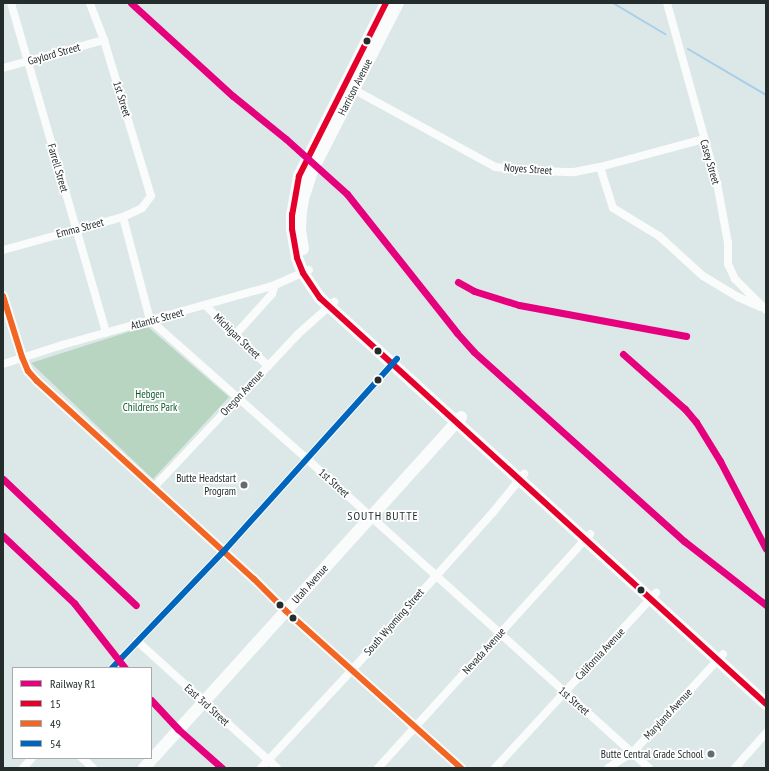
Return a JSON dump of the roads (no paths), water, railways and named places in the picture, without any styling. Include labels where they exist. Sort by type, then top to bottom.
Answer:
[{"type":"main road","name":"Harrison Avenue","points":[[309,167],[318,160],[386,3]]},
{"type":"main road","name":"Harrison Avenue","points":[[309,167],[326,119],[350,87],[398,3]]},
{"type":"main road","points":[[318,160],[323,139],[330,125],[326,119]]},
{"type":"main road","points":[[309,167],[299,176],[294,198],[292,229],[297,258],[306,272],[310,286],[332,304],[721,657],[766,693]]},
{"type":"main road","name":"Utah Avenue","points":[[144,768],[459,419]]},
{"type":"main road","points":[[721,657],[766,704]]},
{"type":"street","name":"Farrell Street","points":[[11,3],[106,333]]},
{"type":"street","name":"1st Street","points":[[90,3],[104,40],[151,196]]},
{"type":"street","name":"Casey Street","points":[[667,3],[717,183],[728,243],[728,264],[735,279],[764,309]]},
{"type":"street","name":"Gaylord Street","points":[[3,68],[104,40]]},
{"type":"street","name":"Noyes Street","points":[[350,87],[495,167],[537,171],[574,172],[600,167],[704,139]]},
{"type":"street","points":[[600,167],[613,208],[659,236],[703,276],[738,297],[764,309]]},
{"type":"street","name":"Emma Street","points":[[3,250],[123,217],[142,208],[151,196]]},
{"type":"street","points":[[123,217],[150,320]]},
{"type":"street","name":"Atlantic Street","points":[[3,364],[22,357],[150,320],[275,286],[306,272]]},
{"type":"street","points":[[235,335],[272,294],[275,286]]},
{"type":"street","points":[[3,296],[22,357],[28,371],[37,381],[154,487],[286,611],[461,768]]},
{"type":"street","name":"Oregon Avenue","points":[[154,487],[297,335],[332,304]]},
{"type":"street","name":"Michigan Street","points":[[206,306],[268,366]]},
{"type":"street","name":"1st Street","points":[[150,320],[238,397],[649,768]]},
{"type":"street","points":[[113,667],[223,552],[394,361]]},
{"type":"street","name":"South Wyoming Street","points":[[260,768],[352,670],[494,511],[522,477]]},
{"type":"street","name":"Nevada Avenue","points":[[378,768],[587,537]]},
{"type":"street","name":"California Avenue","points":[[495,768],[654,596]]},
{"type":"street","name":"East 3rd Street","points":[[138,641],[277,768]]},
{"type":"street","name":"Maryland Avenue","points":[[608,768],[633,752],[721,657]]},
{"type":"street","points":[[735,768],[766,733]]},
{"type":"street","points":[[23,768],[31,759]]},
{"type":"street","points":[[83,759],[93,768]]},
{"type":"waterway","points":[[613,3],[665,34]]},
{"type":"waterway","points":[[688,49],[766,95]]},
{"type":"rail line","name":"R1","points":[[131,3],[233,96],[286,139],[347,194],[457,333],[474,352],[684,541],[766,605]]},
{"type":"rail line","name":"R1","points":[[458,282],[474,291],[519,305],[686,336]]},
{"type":"rail line","name":"R1","points":[[623,354],[685,409],[696,422],[720,461],[766,549]]},
{"type":"rail line","name":"R1","points":[[3,479],[136,605]]},
{"type":"rail line","name":"R1","points":[[3,536],[74,603],[124,667]]},
{"type":"rail line","name":"R1","points":[[152,701],[178,729],[222,768]]},
{"type":"place","name":"Butte Headstart Program","points":[[244,485]]},
{"type":"place","name":"Butte Central Grade School","points":[[711,754]]},
{"type":"district","name":"SOUTH BUTTE","points":[[383,516]]},
{"type":"park label","name":"Hebgen Childrens Park","points":[[150,401]]}]
